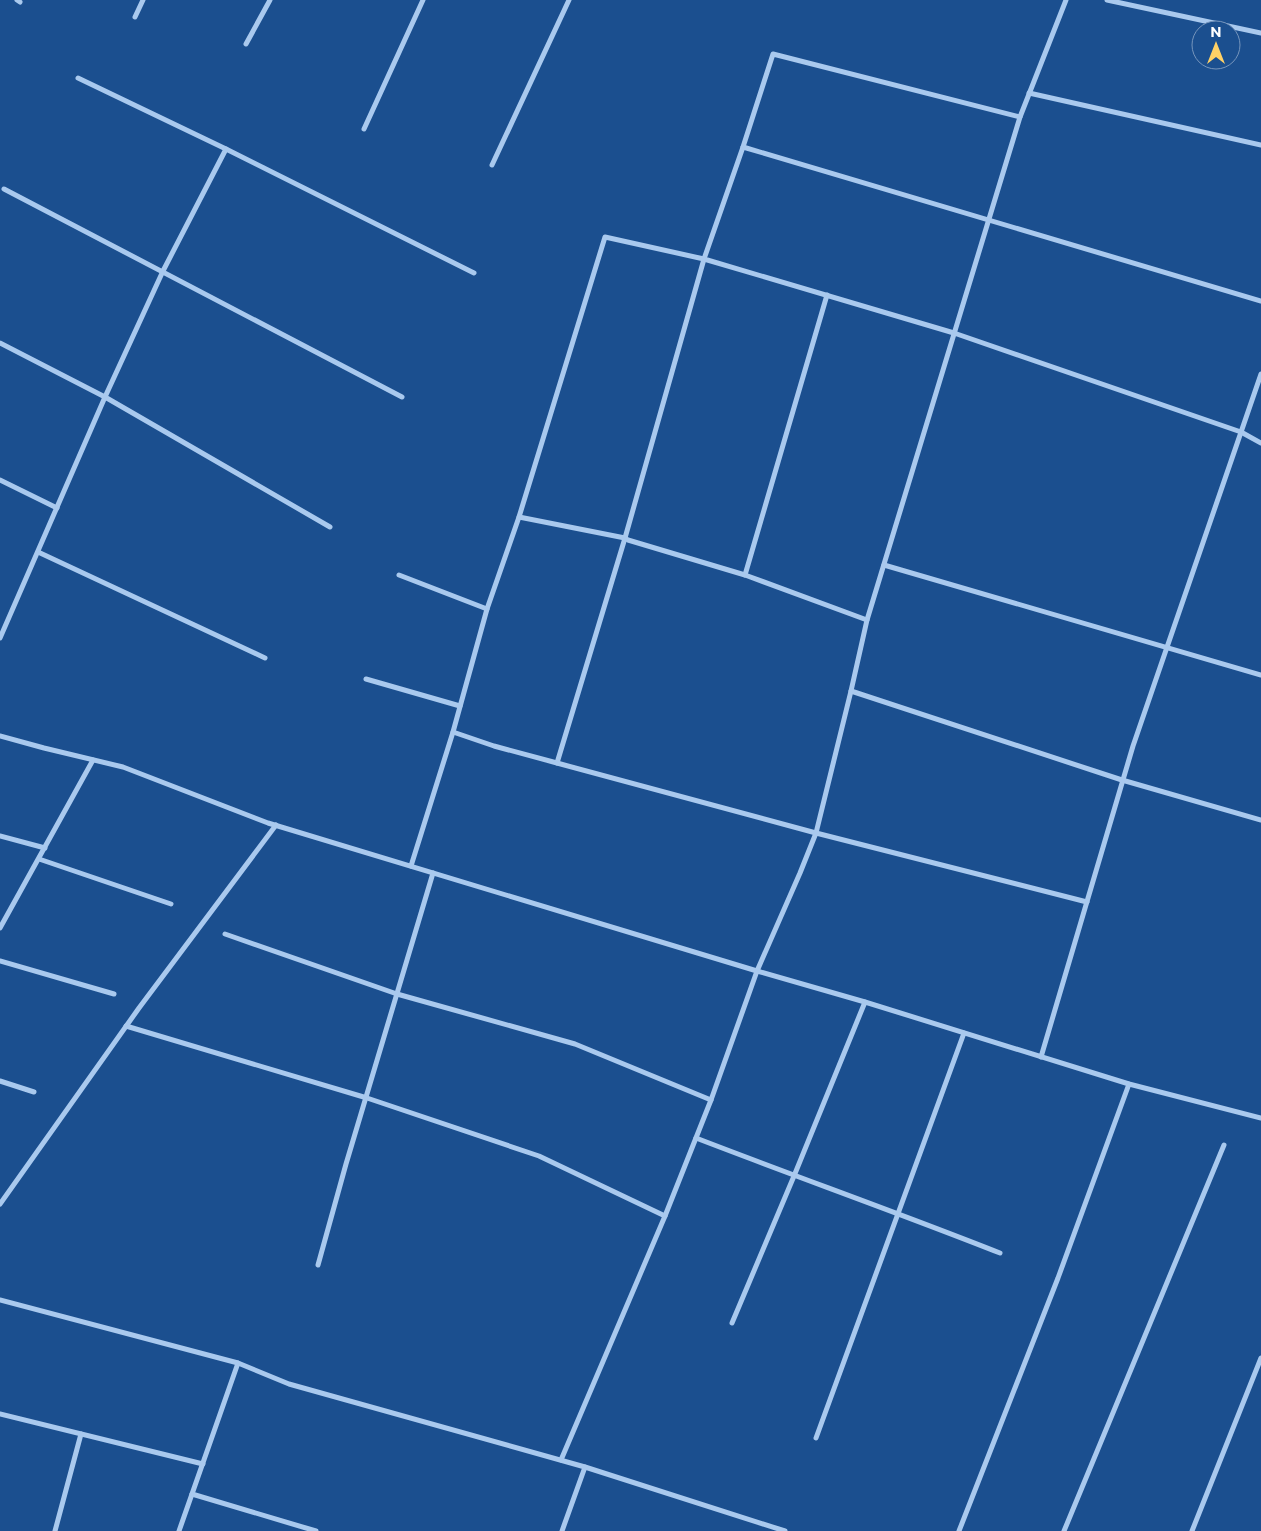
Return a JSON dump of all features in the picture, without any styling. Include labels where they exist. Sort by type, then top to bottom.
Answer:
[{"type":"street","points":[[134,17],[143,0]]},
{"type":"street","points":[[246,44],[270,0]]},
{"type":"street","points":[[364,129],[423,0]]},
{"type":"street","points":[[492,165],[569,0]]},
{"type":"street","points":[[561,1460],[665,1216],[711,1100],[757,971],[816,833],[867,620],[1020,117],[1066,0]]},
{"type":"street","points":[[1107,0],[1261,33]]},
{"type":"street","points":[[557,763],[625,538],[704,259],[773,54],[1020,117]]},
{"type":"street","points":[[78,78],[226,149],[474,273]]},
{"type":"street","points":[[1029,93],[1261,145]]},
{"type":"street","points":[[743,147],[1261,301]]},
{"type":"street","points":[[1,635],[163,271],[226,149]]},
{"type":"street","points":[[4,189],[402,398]]},
{"type":"street","points":[[411,866],[460,706],[487,609],[519,517],[605,236],[704,259],[954,333],[1241,432],[1261,443]]},
{"type":"street","points":[[745,575],[827,295]]},
{"type":"street","points":[[0,343],[105,398],[330,527]]},
{"type":"street","points":[[1041,1057],[1122,780],[1261,374]]},
{"type":"street","points":[[0,480],[58,508]]},
{"type":"street","points":[[519,517],[625,538],[745,575],[867,620]]},
{"type":"street","points":[[38,552],[266,658]]},
{"type":"street","points":[[884,565],[1261,675]]},
{"type":"street","points":[[399,575],[487,609]]},
{"type":"street","points":[[366,679],[460,706]]},
{"type":"street","points":[[851,691],[1122,780],[1261,820]]},
{"type":"street","points":[[452,732],[494,746],[816,833],[1087,902]]},
{"type":"street","points":[[0,736],[122,767],[276,825],[865,1002],[1129,1084],[1261,1118]]},
{"type":"street","points":[[0,928],[94,760]]},
{"type":"street","points":[[0,1204],[126,1026],[276,825]]},
{"type":"street","points":[[0,836],[45,848]]},
{"type":"street","points":[[39,859],[171,904]]},
{"type":"street","points":[[318,1265],[346,1164],[433,873]]},
{"type":"street","points":[[225,934],[397,994],[575,1044],[711,1100]]},
{"type":"street","points":[[0,961],[114,994]]},
{"type":"street","points":[[732,1323],[865,1002]]},
{"type":"street","points":[[126,1026],[366,1098],[538,1156],[665,1216]]},
{"type":"street","points":[[816,1438],[964,1033]]},
{"type":"street","points":[[0,1081],[34,1092]]},
{"type":"street","points":[[960,1531],[1058,1278],[1129,1084]]},
{"type":"street","points":[[696,1138],[794,1176],[899,1213],[1000,1253]]},
{"type":"street","points":[[1064,1531],[1224,1145]]},
{"type":"street","points":[[0,1300],[238,1363],[290,1384],[585,1467],[785,1531]]},
{"type":"street","points":[[1192,1531],[1261,1358]]},
{"type":"street","points":[[179,1531],[238,1363]]},
{"type":"street","points":[[0,1414],[203,1464]]},
{"type":"street","points":[[55,1531],[82,1434]]},
{"type":"street","points":[[562,1531],[585,1467]]},
{"type":"street","points":[[192,1494],[316,1531]]}]
